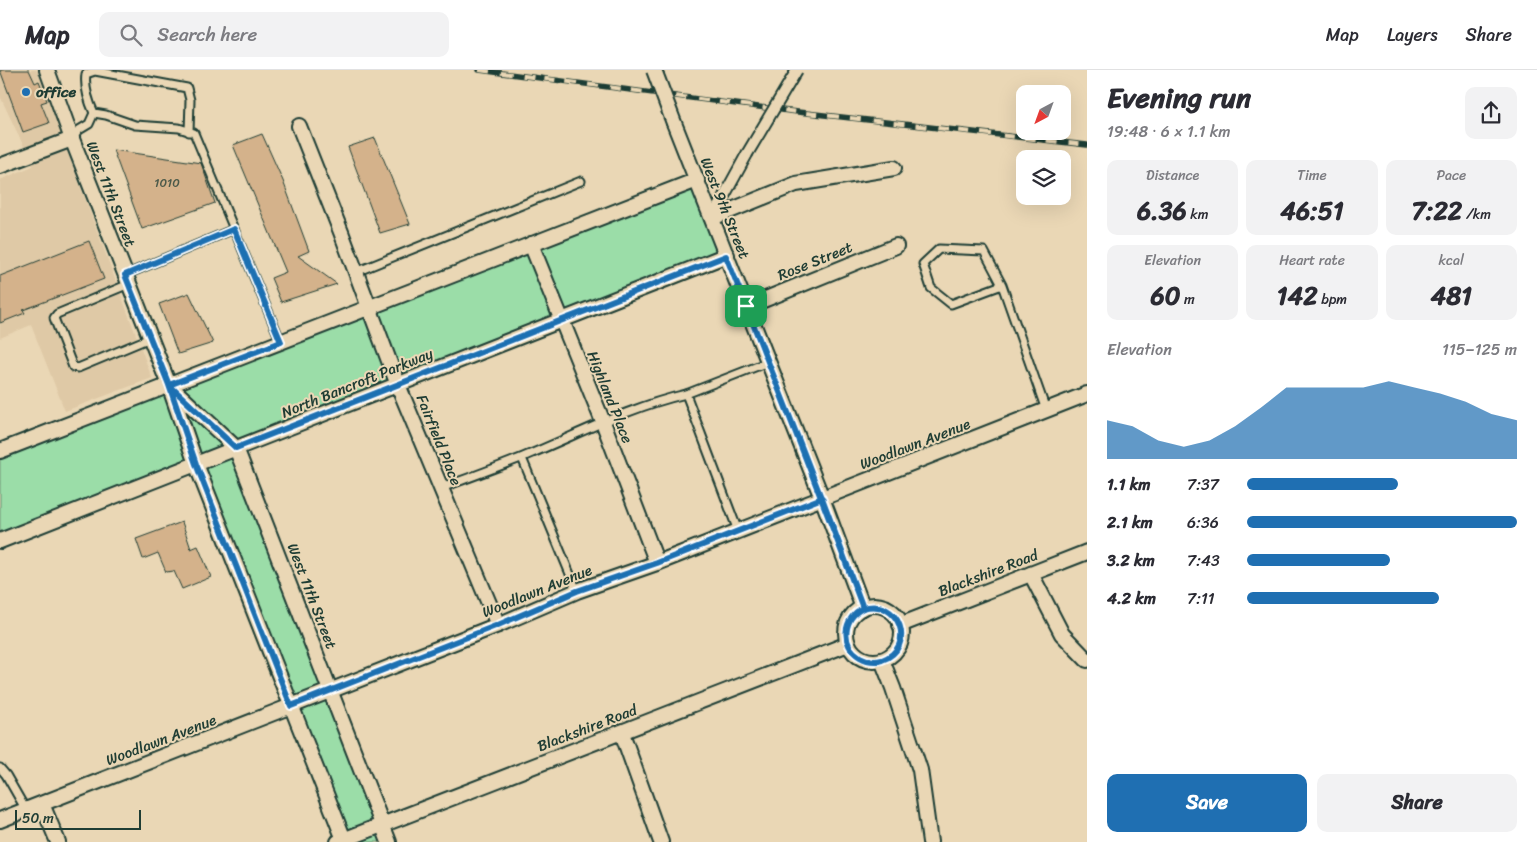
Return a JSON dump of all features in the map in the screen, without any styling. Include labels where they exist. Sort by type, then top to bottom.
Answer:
[{"type":"street","name":"West 11th Street","points":[[47,70],[72,139],[169,385],[196,464],[342,841]]},
{"type":"street","name":"West 9th Street","points":[[654,70],[822,498],[863,608]]},
{"type":"street","points":[[712,218],[747,154],[797,70]]},
{"type":"street","name":"Fairfield Place","points":[[299,126],[398,384],[498,625]]},
{"type":"street","points":[[0,166],[72,139]]},
{"type":"street","points":[[712,218],[796,184],[894,168]]},
{"type":"street","points":[[0,451],[696,180]]},
{"type":"street","name":"Highland Place","points":[[531,244],[603,422],[657,563]]},
{"type":"street","name":"Rose Street","points":[[746,306],[896,246]]},
{"type":"street","name":"North Bancroft Parkway","points":[[0,541],[726,256]]},
{"type":"street","name":"West 11th Street","points":[[169,385],[236,448],[389,842]]},
{"type":"street","name":"Woodlawn Avenue","points":[[0,820],[498,625],[577,591],[657,563],[1087,394]]},
{"type":"street","name":"Blackshire Road","points":[[900,625],[1087,552]]},
{"type":"street","points":[[1031,574],[1062,634],[1087,660]]},
{"type":"street","points":[[875,606],[886,609],[895,616],[900,625],[901,637],[898,648],[882,660],[872,661],[863,659],[848,644],[846,637],[847,625],[853,615],[863,608],[875,606]]},
{"type":"street","name":"Blackshire Road","points":[[342,841],[848,644]]},
{"type":"street","points":[[882,660],[920,770],[930,842]]},
{"type":"street","points":[[622,732],[661,842]]},
{"type":"street","points":[[42,804],[58,842]]},
{"type":"lane","points":[[189,132],[190,100],[187,88],[95,71],[86,74],[85,83],[94,112],[135,125],[178,128],[189,132],[194,133],[281,342]]},
{"type":"lane","points":[[72,139],[78,130],[88,124],[94,112]]},
{"type":"lane","points":[[356,272],[581,181]]},
{"type":"lane","points":[[150,338],[78,368],[73,367],[54,318],[57,314],[234,229]]},
{"type":"lane","points":[[1002,285],[952,304],[931,288],[923,264],[939,250],[984,251],[1002,285],[1046,410]]},
{"type":"lane","points":[[441,488],[522,458],[603,422],[686,394],[768,362]]},
{"type":"lane","points":[[686,394],[738,531]]},
{"type":"lane","points":[[522,458],[577,591]]},
{"type":"lane","points":[[0,768],[26,810]]},
{"type":"shaded area","points":[[0,70],[37,70],[152,378],[65,411],[31,325],[0,338],[0,180],[33,166],[0,96]]},
{"type":"green space","points":[[697,180],[727,255],[236,448],[389,842],[345,842],[196,464],[0,541],[0,451]]},
{"type":"building","name":"office","points":[[0,70],[29,70],[35,83],[39,81],[47,101],[41,103],[49,123],[23,132]]},
{"type":"building","points":[[262,134],[283,181],[309,251],[298,256],[337,284],[281,302],[271,278],[286,272],[233,145]]},
{"type":"building","points":[[375,138],[410,224],[380,233],[348,147]]},
{"type":"building","points":[[113,150],[201,163],[215,203],[142,229]]},
{"type":"building","points":[[89,241],[104,279],[23,310],[25,313],[0,323],[0,276]]},
{"type":"building","points":[[189,293],[213,343],[178,354],[159,304]]},
{"type":"building","points":[[182,522],[191,549],[198,546],[211,577],[182,589],[174,571],[166,572],[158,553],[143,559],[136,539]]},
{"type":"railway","points":[[479,70],[789,111],[1087,145]]},
{"type":"place","name":"office","points":[[26,92]]},
{"type":"route","points":[[746,306],[726,256],[236,448],[169,385],[125,275],[234,229],[281,342],[169,385],[196,464],[291,706],[498,625],[577,591],[657,563],[822,498],[863,608],[853,615],[849,622],[846,630],[848,644],[860,658],[866,660],[880,660],[891,655],[898,648],[901,637],[899,622],[892,612],[879,606],[863,608],[843,553],[822,498],[746,306]]}]
